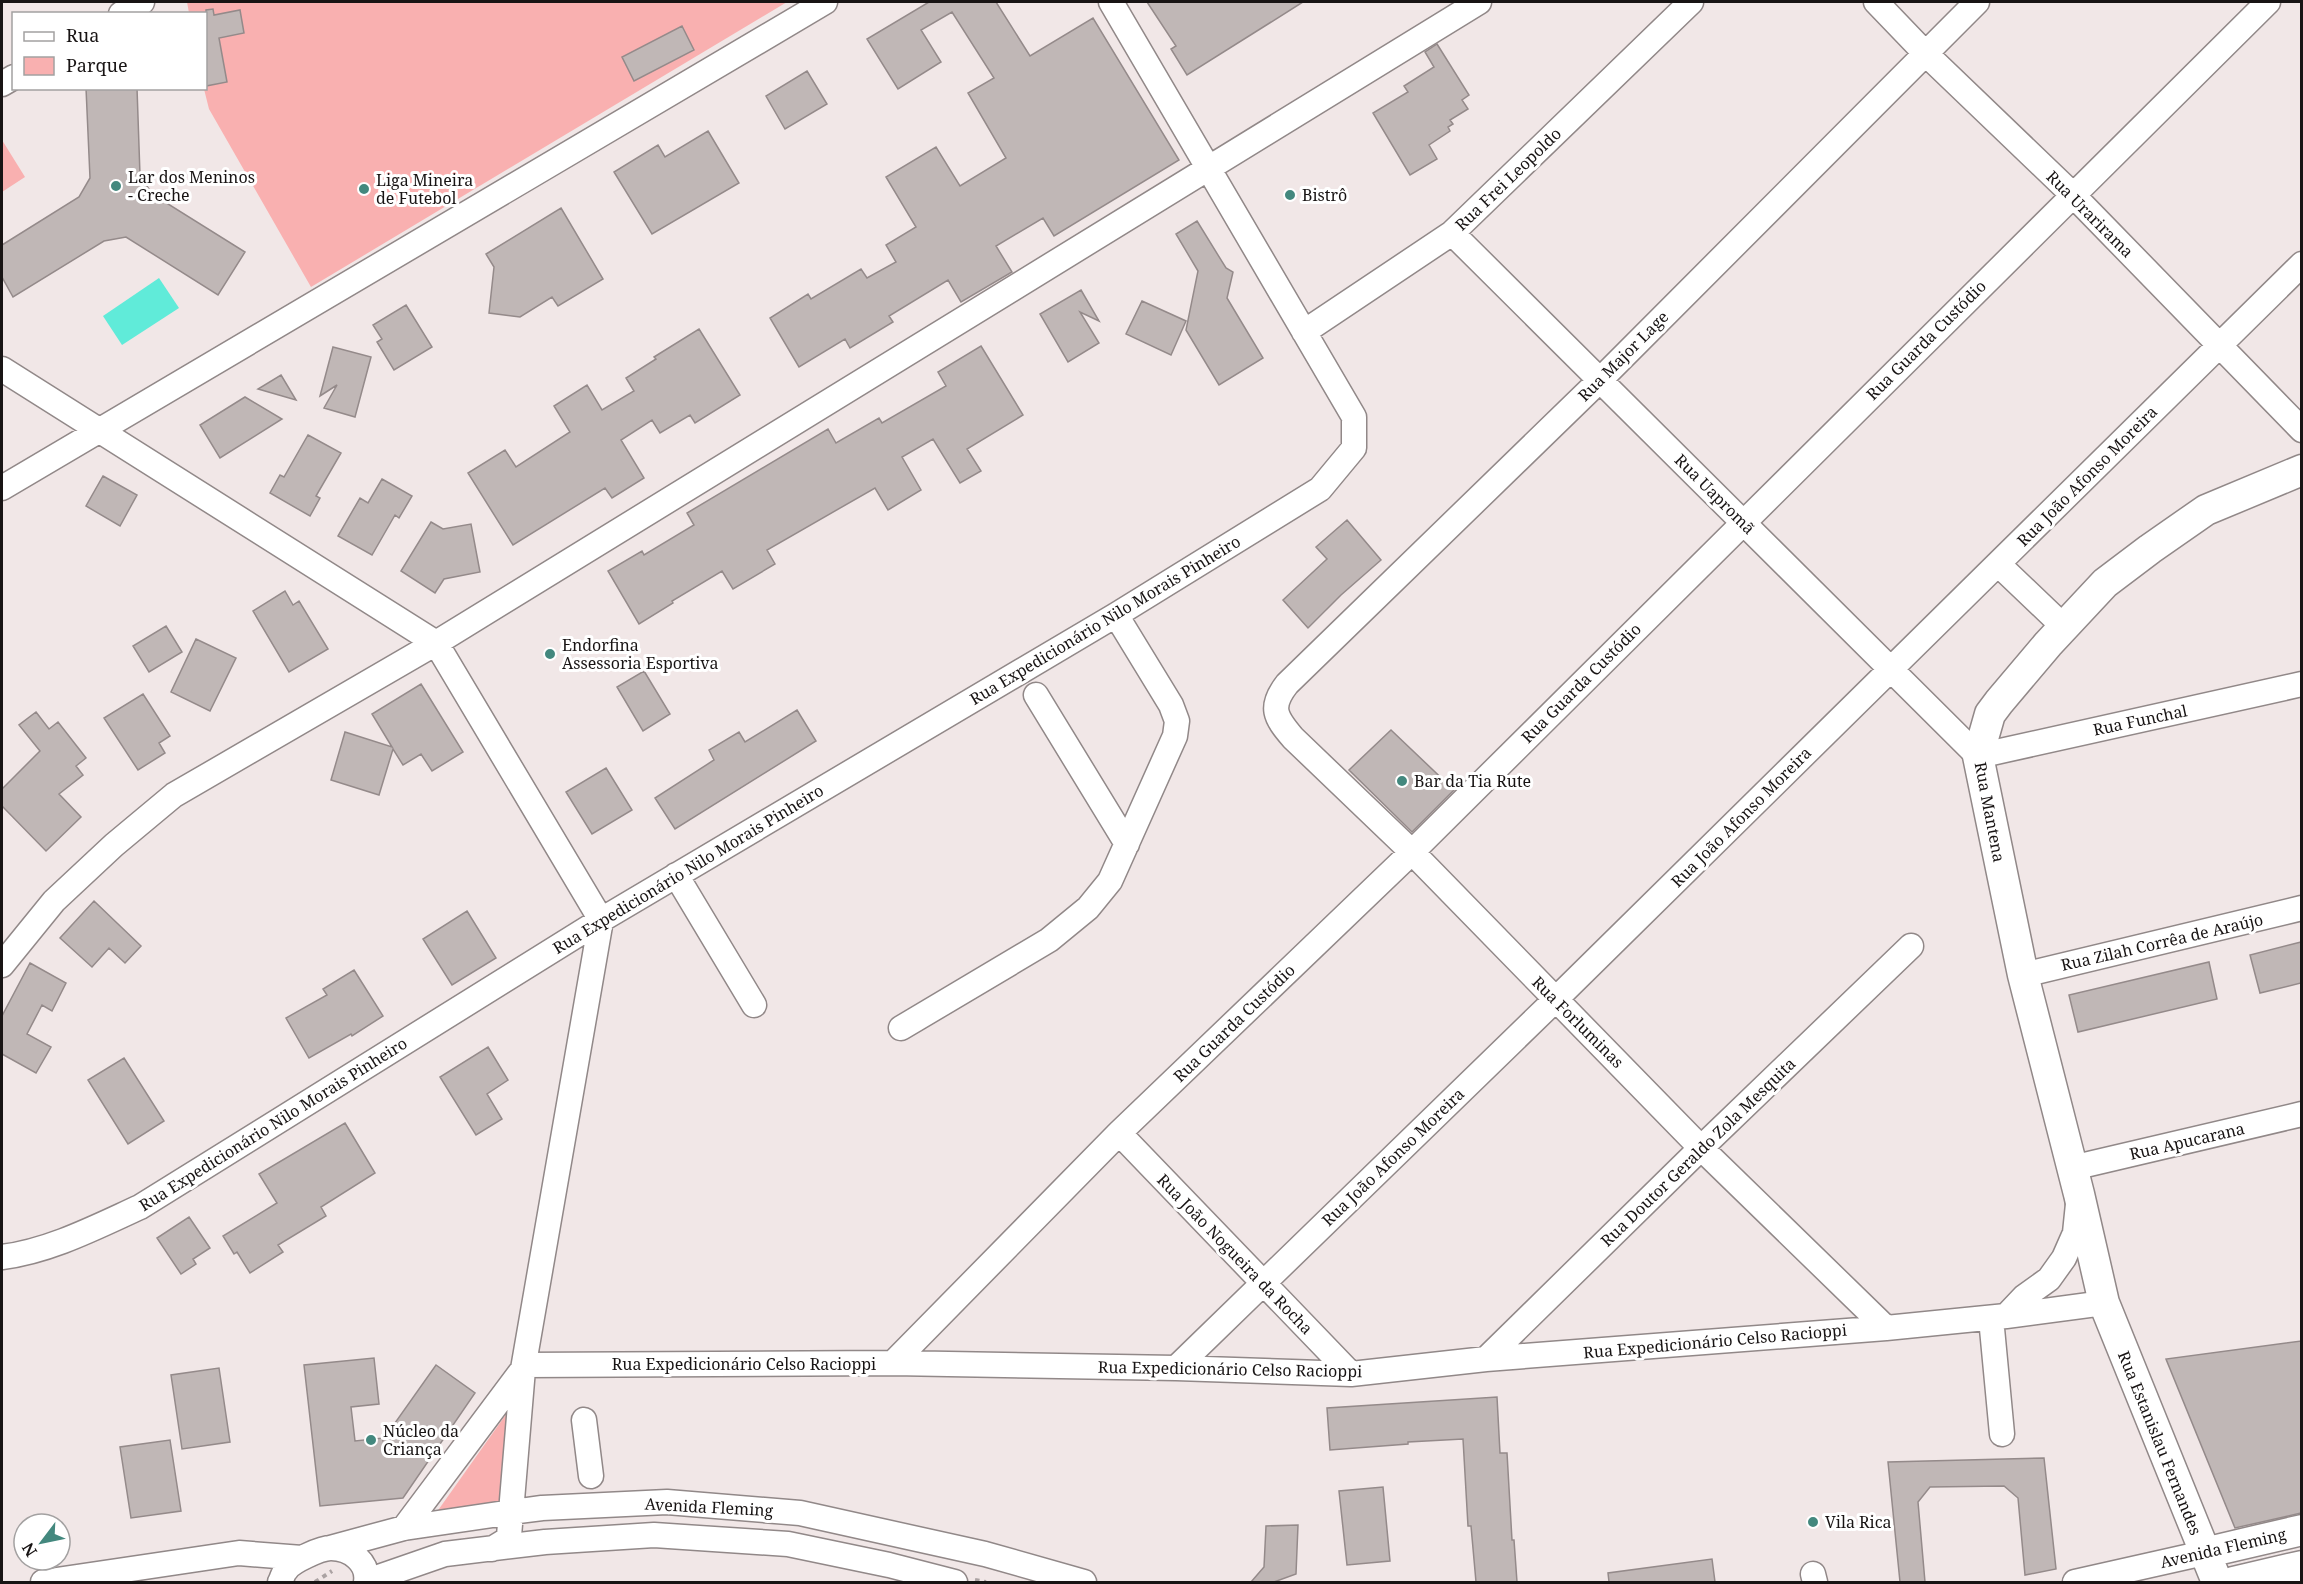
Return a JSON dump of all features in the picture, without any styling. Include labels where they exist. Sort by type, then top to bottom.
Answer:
[{"type":"main road","name":"Rua Mantena","points":[[2104,1303],[2076,1181],[2023,975],[1978,756],[1990,714],[2105,583],[2206,510],[2301,470]]},
{"type":"main road","name":"Rua Estanislau Fernandes","points":[[2104,1303],[2217,1582]]},
{"type":"main road","name":"Avenida Fleming","points":[[2204,1553],[2301,1530]]},
{"type":"main road","points":[[2233,1582],[2301,1566]]},
{"type":"street","points":[[124,12],[142,2]]},
{"type":"street","points":[[2,488],[825,2]]},
{"type":"street","points":[[1111,2],[1304,332]]},
{"type":"street","points":[[2,964],[54,901],[114,845],[174,795],[436,643],[1479,2]]},
{"type":"street","name":"Rua Frei Leopoldo","points":[[1304,332],[1452,233],[1691,2]]},
{"type":"street","name":"Rua Urarirama","points":[[1876,2],[1925,53],[2073,195],[2301,430]]},
{"type":"street","name":"Rua Major Lage","points":[[1276,712],[1277,697],[1287,684],[1600,380],[1977,2]]},
{"type":"street","name":"Rua Guarda Custódio","points":[[893,1363],[1119,1133],[1412,852],[2268,2]]},
{"type":"street","name":"Rua Uapromã","points":[[1452,233],[1978,756]]},
{"type":"street","name":"Rua João Afonso Moreira","points":[[1176,1368],[1555,1000],[2301,264]]},
{"type":"street","name":"Rua Expedicionário Nilo Morais Pinheiro","points":[[2,1257],[16,1256],[79,1235],[140,1207],[601,920],[1116,615],[1320,489],[1354,448],[1354,417],[1304,332]]},
{"type":"street","points":[[2,369],[436,643],[601,920],[523,1367],[509,1536],[492,1549]]},
{"type":"street","points":[[1998,564],[2064,627]]},
{"type":"street","points":[[901,1028],[1049,940],[1088,908],[1110,881],[1174,736],[1177,721],[1171,705],[1116,615]]},
{"type":"street","name":"Rua Funchal","points":[[1978,756],[2301,684]]},
{"type":"street","points":[[1036,694],[1127,843]]},
{"type":"street","name":"Rua Forluminas","points":[[1276,712],[1283,726],[1293,738],[1412,852],[1701,1148],[1886,1328]]},
{"type":"street","points":[[676,875],[754,1005]]},
{"type":"street","name":"Rua Zilah Corrêa de Araújo","points":[[2023,975],[2301,908]]},
{"type":"street","name":"Rua Doutor Geraldo Zola Mesquita","points":[[1486,1359],[1911,946]]},
{"type":"street","name":"Rua Apucarana","points":[[2076,1181],[2301,1114]]},
{"type":"street","name":"Rua João Nogueira da Rocha","points":[[1119,1133],[1351,1374]]},
{"type":"street","points":[[2002,1434],[1999,1317],[2049,1279],[2064,1258],[2075,1233],[2076,1181]]},
{"type":"street","name":"Rua Expedicionário Celso Racioppi","points":[[523,1367],[893,1363],[1351,1374],[1486,1359],[1886,1328],[1999,1317],[2104,1303]]},
{"type":"street","points":[[404,1528],[523,1367]]},
{"type":"street","points":[[584,1420],[591,1476],[600,1482],[592,1506]]},
{"type":"street","name":"Avenida Fleming","points":[[302,1558],[404,1528],[512,1512],[667,1502],[800,1513],[985,1554],[1084,1582]]},
{"type":"street","name":"Avenida Fleming","points":[[366,1582],[445,1554],[546,1542],[654,1535],[788,1544],[889,1565],[955,1582]]},
{"type":"street","points":[[330,1548],[350,1552],[359,1559],[365,1568],[366,1582]]},
{"type":"street","points":[[43,1582],[239,1553],[302,1558]]},
{"type":"street","name":"Avenida Fleming","points":[[2075,1582],[2204,1553]]},
{"type":"street","points":[[280,1582],[286,1569],[302,1558]]},
{"type":"green space","name":"Liga Mineira de Futebol","points":[[187,2],[787,2],[311,287],[209,109],[204,90],[207,90],[207,12],[189,12]]},
{"type":"green space","points":[[2,140],[25,177],[2,192]]},
{"type":"green space","points":[[507,1413],[500,1507],[434,1516]]},
{"type":"shaded area","points":[[159,278],[179,308],[122,345],[103,316]]},
{"type":"building","points":[[929,2],[996,2],[1030,56],[1093,18],[1179,160],[1054,236],[1043,218],[996,246],[1012,272],[961,302],[948,280],[889,316],[893,322],[850,348],[845,339],[799,367],[770,318],[808,294],[811,299],[861,269],[867,278],[896,262],[886,245],[916,227],[886,177],[936,147],[960,186],[1006,158],[968,93],[994,78],[952,12],[921,30],[941,62],[898,89],[867,39]]},
{"type":"building","points":[[1147,2],[1303,2],[1187,75],[1171,49],[1176,46]]},
{"type":"building","points":[[213,9],[214,15],[240,10],[244,33],[219,38],[227,82],[207,86],[207,12],[206,10]]},
{"type":"building","points":[[682,26],[694,50],[634,81],[622,57]]},
{"type":"building","points":[[1437,44],[1469,95],[1462,100],[1468,109],[1450,120],[1453,124],[1448,127],[1450,131],[1429,145],[1437,159],[1410,175],[1373,113],[1408,92],[1404,86],[1434,67],[1425,52]]},
{"type":"building","points":[[807,71],[827,104],[785,129],[766,96]]},
{"type":"building","name":"Lar dos Meninos - Creche","points":[[86,90],[137,90],[140,175],[152,194],[245,252],[218,295],[126,237],[104,241],[13,297],[2,277],[2,245],[79,197],[90,178]]},
{"type":"building","points":[[708,131],[739,183],[652,234],[614,172],[658,145],[665,157]]},
{"type":"building","points":[[561,208],[603,279],[558,306],[552,297],[520,317],[489,313],[494,267],[486,254]]},
{"type":"building","points":[[1197,221],[1226,268],[1233,272],[1227,298],[1263,358],[1219,385],[1186,330],[1198,271],[1176,234]]},
{"type":"building","points":[[1081,290],[1099,321],[1080,312],[1099,343],[1068,362],[1040,314]]},
{"type":"building","points":[[1142,301],[1186,321],[1171,355],[1126,334]]},
{"type":"building","points":[[406,305],[432,347],[394,370],[377,342],[382,339],[373,325]]},
{"type":"building","points":[[699,329],[740,395],[695,423],[690,415],[660,433],[652,420],[621,440],[644,478],[612,498],[605,488],[513,545],[468,473],[505,450],[516,467],[570,432],[554,406],[587,385],[602,410],[634,391],[626,378],[656,359],[654,357]]},
{"type":"building","points":[[981,346],[1023,415],[967,449],[981,471],[960,483],[933,439],[902,457],[921,490],[888,510],[875,488],[767,550],[775,564],[733,589],[722,571],[639,624],[608,571],[642,551],[644,555],[694,525],[687,513],[828,429],[836,443],[879,418],[882,423],[946,386],[938,372]]},
{"type":"building","points":[[333,347],[371,357],[355,417],[324,408],[337,385],[320,396]]},
{"type":"building","points":[[281,375],[296,400],[258,389]]},
{"type":"building","points":[[245,397],[282,419],[220,458],[200,425]]},
{"type":"building","points":[[308,435],[341,453],[316,496],[320,498],[310,516],[270,493],[280,475],[284,477]]},
{"type":"building","points":[[103,476],[137,495],[120,526],[86,506]]},
{"type":"building","points":[[382,479],[412,496],[399,518],[395,515],[372,555],[338,536],[360,498],[368,503]]},
{"type":"building","points":[[1347,520],[1381,560],[1308,628],[1283,600],[1327,559],[1316,547]]},
{"type":"building","points":[[431,522],[443,529],[471,524],[480,572],[444,579],[435,593],[401,571]]},
{"type":"building","points":[[285,591],[293,605],[299,601],[328,649],[289,672],[253,611]]},
{"type":"building","points":[[166,626],[182,652],[149,672],[133,646]]},
{"type":"building","points":[[196,639],[236,658],[210,711],[171,692]]},
{"type":"building","points":[[644,671],[670,714],[643,731],[617,687]]},
{"type":"building","points":[[421,684],[463,752],[432,771],[421,754],[403,765],[393,749],[379,795],[331,780],[345,732],[392,747],[372,714]]},
{"type":"building","points":[[143,694],[170,736],[159,743],[165,753],[138,770],[104,718]]},
{"type":"building","points":[[797,710],[816,741],[675,829],[655,798],[714,760],[709,750],[739,732],[745,742]]},
{"type":"building","points":[[36,712],[49,729],[58,722],[86,758],[76,766],[83,775],[59,794],[81,817],[46,851],[2,806],[2,789],[40,751],[19,725]]},
{"type":"building","name":"Bar da Tia Rute","points":[[1391,730],[1454,790],[1412,832],[1349,770]]},
{"type":"building","points":[[606,768],[632,810],[592,834],[566,792]]},
{"type":"building","points":[[94,901],[141,946],[125,963],[109,948],[92,967],[60,938]]},
{"type":"building","points":[[467,911],[496,958],[452,985],[423,939]]},
{"type":"building","points":[[2301,942],[2301,983],[2260,993],[2250,955]]},
{"type":"building","points":[[2209,962],[2217,999],[2078,1032],[2069,995]]},
{"type":"building","points":[[30,963],[66,983],[52,1011],[42,1005],[27,1034],[51,1047],[36,1073],[2,1054],[2,1016]]},
{"type":"building","points":[[354,970],[383,1016],[352,1036],[351,1034],[309,1058],[286,1018],[327,995],[323,989]]},
{"type":"building","points":[[488,1047],[508,1080],[487,1094],[502,1119],[476,1135],[440,1077]]},
{"type":"building","points":[[124,1058],[164,1121],[128,1144],[88,1080]]},
{"type":"building","points":[[345,1123],[375,1173],[321,1207],[326,1216],[278,1245],[283,1252],[250,1273],[237,1252],[234,1254],[223,1236],[277,1203],[259,1174]]},
{"type":"building","points":[[189,1217],[210,1248],[193,1259],[196,1264],[181,1274],[157,1238]]},
{"type":"building","points":[[2301,1341],[2301,1513],[2235,1528],[2166,1359]]},
{"type":"building","points":[[374,1358],[379,1404],[351,1407],[355,1441],[383,1438],[383,1440],[436,1365],[475,1393],[403,1498],[320,1506],[304,1365]]},
{"type":"building","points":[[219,1368],[230,1442],[182,1449],[171,1375]]},
{"type":"building","points":[[1497,1397],[1500,1453],[1507,1453],[1517,1582],[1476,1582],[1471,1526],[1468,1526],[1463,1439],[1330,1450],[1327,1408]]},
{"type":"building","points":[[170,1440],[181,1511],[131,1518],[120,1447]]},
{"type":"building","points":[[2044,1458],[2056,1569],[2025,1575],[2018,1498],[2004,1486],[1930,1487],[1918,1502],[1925,1582],[1900,1582],[1888,1462]]},
{"type":"building","points":[[1383,1487],[1390,1561],[1347,1565],[1339,1491]]},
{"type":"building","points":[[1298,1525],[1296,1574],[1274,1582],[1251,1582],[1264,1567],[1266,1526]]},
{"type":"building","points":[[1712,1559],[1715,1582],[1609,1582],[1608,1573]]},
{"type":"place","name":"Lar dos Meninos - Creche","points":[[116,186]]},
{"type":"place","name":"Liga Mineira de Futebol","points":[[364,189]]},
{"type":"place","name":"Bistrô","points":[[1290,195]]},
{"type":"place","name":"Endorfina Assessoria Esportiva","points":[[550,654]]},
{"type":"place","name":"Bar da Tia Rute","points":[[1402,781]]},
{"type":"place","name":"Núcleo da Criança","points":[[371,1440]]},
{"type":"place","name":"Vila Rica","points":[[1813,1522]]}]
